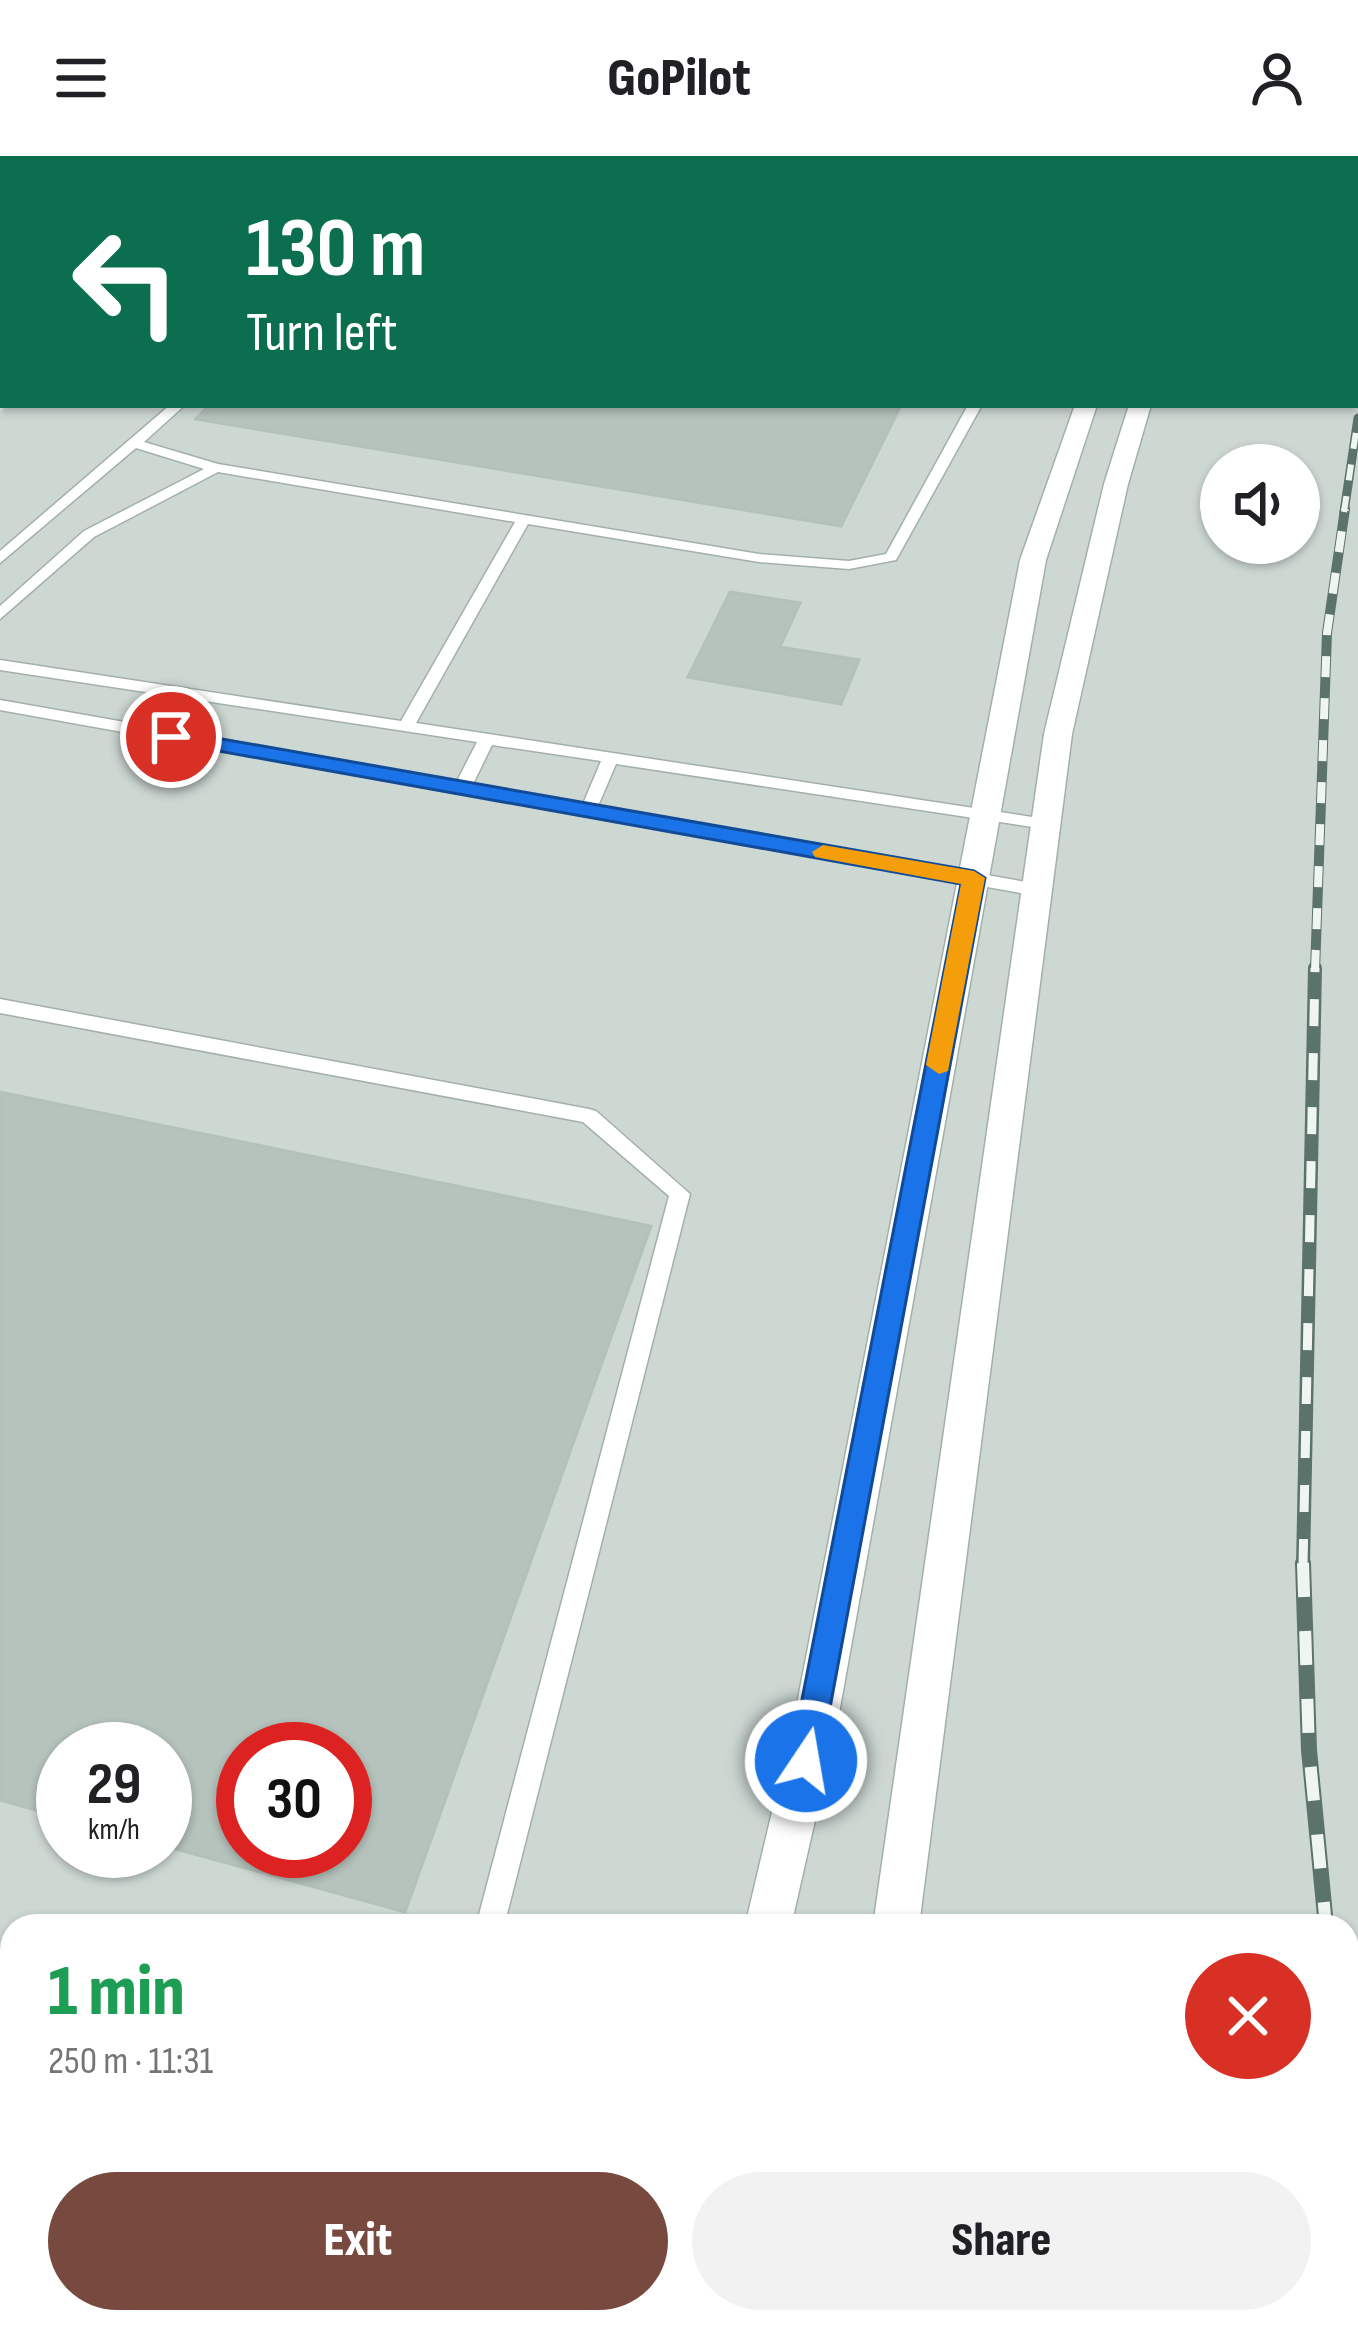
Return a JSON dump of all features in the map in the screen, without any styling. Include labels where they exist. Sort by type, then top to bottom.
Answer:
[{"type":"street","points":[[771,1914],[816,1719],[1033,560],[1085,408]]},
{"type":"street","points":[[898,1914],[1063,711],[1116,484],[1139,408]]},
{"type":"lane","points":[[0,559],[175,408]]},
{"type":"lane","points":[[134,443],[216,468],[759,558],[849,565],[891,557],[973,408]]},
{"type":"lane","points":[[0,614],[89,535],[216,468]]},
{"type":"lane","points":[[407,725],[524,519]]},
{"type":"lane","points":[[0,665],[1046,824]]},
{"type":"lane","points":[[0,706],[1037,890]]},
{"type":"lane","points":[[462,789],[487,738]]},
{"type":"lane","points":[[588,811],[611,757]]},
{"type":"lane","points":[[0,1006],[589,1116],[680,1194],[493,1914]]},
{"type":"shaded area","points":[[5,408],[1358,408],[1358,1914],[0,1914],[0,412]]},
{"type":"building","points":[[206,408],[900,408],[841,526],[196,419]]},
{"type":"building","points":[[730,592],[800,603],[780,647],[859,660],[841,704],[688,677]]},
{"type":"building","points":[[0,1092],[651,1226],[405,1912],[281,1878],[372,1878],[372,1722],[216,1722],[216,1860],[192,1853],[192,1722],[36,1722],[36,1810],[0,1800]]},
{"type":"railway","points":[[1344,512],[1358,418]]},
{"type":"railway","points":[[1315,971],[1327,633],[1345,509]]},
{"type":"railway","points":[[1303,1564],[1315,968]]},
{"type":"railway","points":[[1303,1564],[1309,1750],[1325,1914]]},
{"type":"slow traffic","points":[[823,852],[974,878],[939,1065]]},
{"type":"route","points":[[171,737],[974,878],[806,1761]]}]
